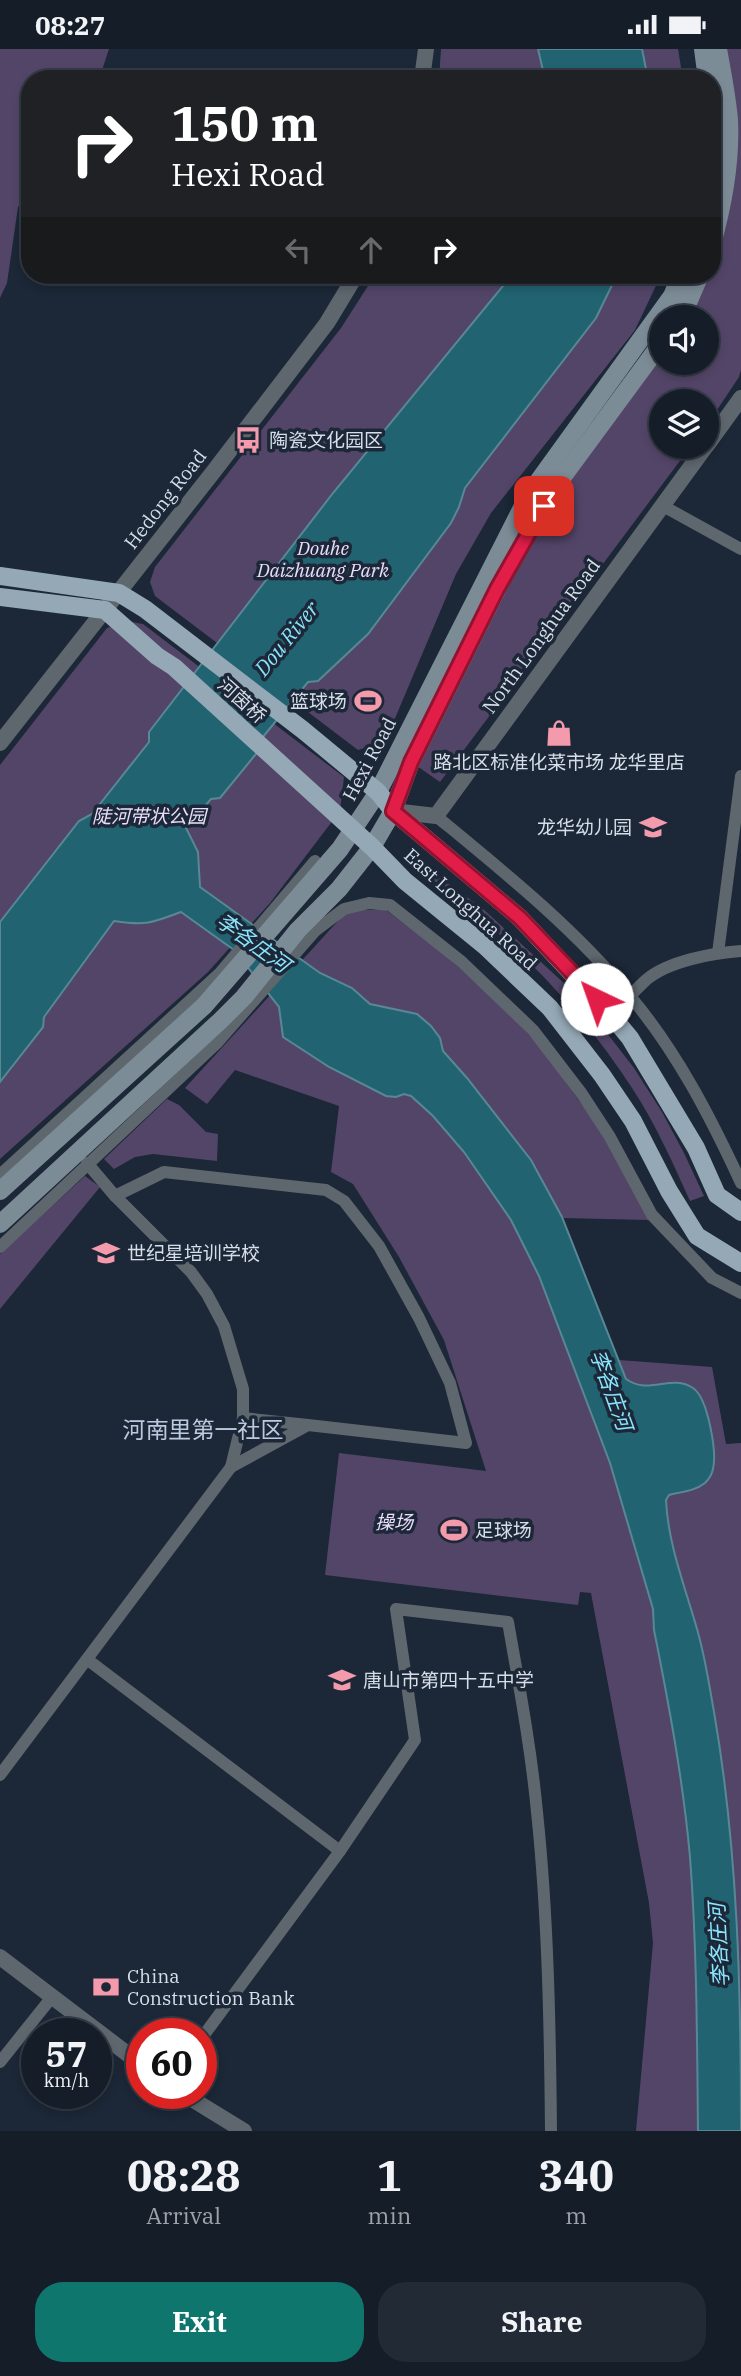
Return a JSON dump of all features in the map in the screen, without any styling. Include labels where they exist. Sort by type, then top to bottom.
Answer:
[{"type":"main road","points":[[703,49],[706,70]]},
{"type":"main road","points":[[718,49],[729,120],[728,159],[721,206]]},
{"type":"main road","name":"Hexi Road","points":[[0,1191],[204,1006],[225,976],[276,916],[340,849],[378,792],[529,494],[672,296],[677,284]]},
{"type":"main road","points":[[687,305],[696,284]]},
{"type":"main road","name":"Hexi Road","points":[[0,1224],[250,998],[372,847],[393,811],[411,762],[509,565],[556,486],[649,360]]},
{"type":"main road","points":[[0,576],[119,593]]},
{"type":"main road","name":"East Longhua Road","points":[[119,593],[145,609],[303,730],[378,792],[393,811],[520,918],[630,1038],[696,1148],[717,1195],[741,1212]]},
{"type":"main road","points":[[0,597],[105,610]]},
{"type":"main road","name":"河茵桥","points":[[105,610],[157,656],[174,667],[281,763]]},
{"type":"main road","name":"East Longhua Road","points":[[281,763],[405,881],[485,946],[550,1008],[602,1075],[633,1121],[669,1191],[697,1236],[741,1263]]},
{"type":"street","points":[[423,70],[426,49]]},
{"type":"street","name":"Hedong Road","points":[[0,743],[327,323],[351,284]]},
{"type":"street","name":"North Longhua Road","points":[[719,429],[741,398]]},
{"type":"street","name":"North Longhua Road","points":[[436,816],[697,459]]},
{"type":"street","points":[[663,506],[741,549]]},
{"type":"street","points":[[718,953],[741,775]]},
{"type":"street","points":[[393,811],[436,816],[563,925],[631,997],[690,1083],[741,1184]]},
{"type":"street","points":[[276,916],[315,861]]},
{"type":"street","points":[[307,930],[344,909],[369,903],[390,905],[462,962],[533,1030],[582,1094],[610,1136],[652,1215],[712,1278],[741,1293]]},
{"type":"street","points":[[611,1015],[648,978],[687,960],[741,951]]},
{"type":"street","points":[[0,1175],[225,976]]},
{"type":"street","points":[[0,1247],[216,1044],[250,998]]},
{"type":"street","points":[[0,1775],[231,1467],[243,1418],[243,1389],[223,1326],[207,1294],[191,1272],[115,1196],[87,1163]]},
{"type":"street","points":[[115,1196],[164,1172],[326,1190],[344,1201],[379,1245],[419,1318],[450,1383],[466,1443],[243,1418]]},
{"type":"street","points":[[231,1467],[308,1425]]},
{"type":"street","points":[[217,2018],[340,1851],[415,1740],[396,1609],[508,1622],[538,1814],[548,1988],[551,2131]]},
{"type":"street","points":[[88,1660],[340,1851]]},
{"type":"street","points":[[0,1957],[126,2053]]},
{"type":"street","points":[[0,2062],[52,1997]]},
{"type":"street","points":[[208,2109],[244,2131]]},
{"type":"green space","points":[[0,49],[109,49],[102,70],[21,70],[21,203],[18,207],[7,283],[0,298]]},
{"type":"green space","points":[[441,49],[678,49],[682,70],[440,70]]},
{"type":"green space","points":[[724,49],[741,49],[739,377],[719,407],[719,389],[649,389],[649,459],[681,459],[440,782],[417,766],[506,578],[551,505],[649,373],[719,375],[719,305],[691,305],[702,284],[721,284],[721,224],[728,198]]},
{"type":"green space","name":"Douhe Daizhuang Park","points":[[369,284],[657,284],[635,330],[491,513],[456,574],[385,742],[358,750],[155,596],[150,582],[155,567],[341,328]]},
{"type":"green space","name":"陡河带状公园","points":[[126,621],[143,624],[344,777],[340,811],[270,903],[208,972],[0,1159],[0,765],[107,628]]},
{"type":"green space","points":[[432,872],[482,908],[579,997],[634,1068],[662,1112],[704,1196],[690,1201],[640,1101],[589,1028],[514,948],[487,923],[429,878]]},
{"type":"green space","name":"操场","points":[[348,910],[386,910],[496,999],[537,1043],[610,1143],[649,1220],[562,1218],[619,1360],[712,1367],[726,1444],[741,1443],[741,2131],[636,2131],[653,1943],[649,1903],[591,1593],[580,1592],[578,1605],[325,1575],[339,1453],[486,1471],[444,1340],[399,1257],[353,1184],[331,1172],[339,1106],[235,1070],[207,1104],[185,1088]]},
{"type":"green space","points":[[167,1099],[179,1105],[206,1132],[218,1134],[217,1161],[153,1154],[135,1157],[114,1169],[104,1159]]},
{"type":"green space","points":[[85,1176],[100,1187],[0,1309],[0,1254]]},
{"type":"water","points":[[538,49],[642,49],[646,70],[543,70]]},
{"type":"water","points":[[505,284],[613,284],[596,318],[465,488],[451,523],[368,634],[318,681],[308,682],[262,738],[260,749],[220,798],[211,799],[186,828],[198,852],[200,887],[320,973],[352,988],[370,1004],[417,1014],[431,1026],[440,1038],[443,1051],[531,1160],[562,1217],[626,1379],[644,1385],[685,1384],[693,1388],[703,1402],[712,1439],[712,1473],[701,1486],[669,1495],[666,1500],[674,1549],[707,1670],[722,1764],[733,1868],[739,1973],[741,2131],[698,2131],[690,1857],[670,1714],[654,1630],[653,1609],[610,1463],[539,1276],[511,1220],[464,1152],[433,1116],[411,1096],[386,1096],[329,1067],[283,1037],[279,1007],[234,950],[181,912],[149,923],[114,921],[44,1017],[43,1027],[0,1082],[0,922],[79,821],[92,814],[149,742],[149,732],[333,493]]},
{"type":"place","name":"陶瓷文化园区","points":[[248,440]]},
{"type":"place","name":"篮球场","points":[[368,701]]},
{"type":"place","name":"路北区标准化菜市场 龙华里店","points":[[559,733]]},
{"type":"place","name":"龙华幼儿园","points":[[653,827]]},
{"type":"place","name":"世纪星培训学校","points":[[106,1253]]},
{"type":"place","name":"足球场","points":[[454,1530]]},
{"type":"place","name":"唐山市第四十五中学","points":[[342,1680]]},
{"type":"place","name":"China Construction Bank","points":[[106,1987]]},
{"type":"district","name":"河南里第一社区","points":[[203,1430]]},
{"type":"route","points":[[544,506],[509,565],[411,762],[393,811],[520,918],[597,999]]},
{"type":"water label","name":"Dou River","points":[[287,639]]},
{"type":"water label","name":"李各庄河","points":[[253,943]]},
{"type":"water label","name":"李各庄河","points":[[611,1390]]},
{"type":"water label","name":"李各庄河","points":[[719,1945]]}]
